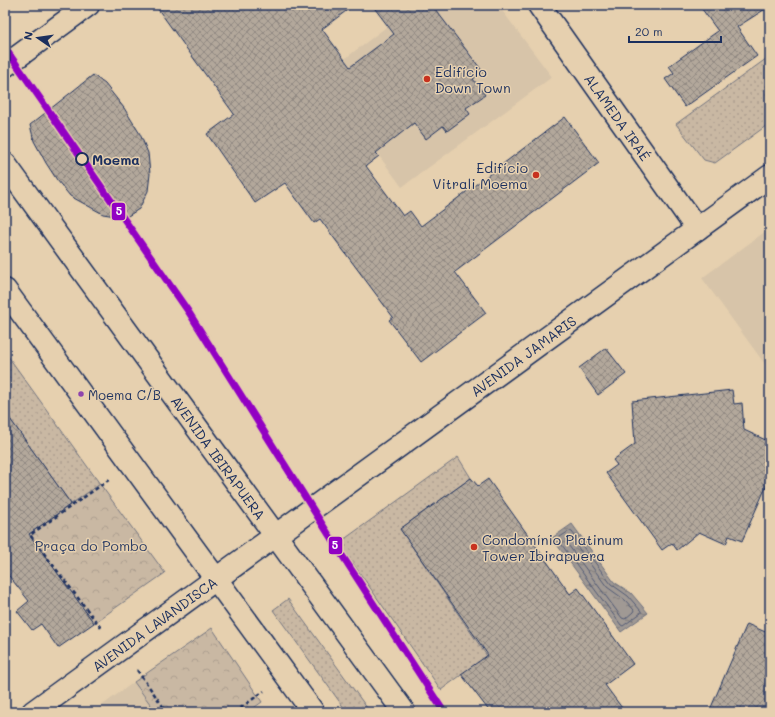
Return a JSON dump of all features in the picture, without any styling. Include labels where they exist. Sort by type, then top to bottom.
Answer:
[{"type":"street","points":[[5,66],[88,5]]},
{"type":"street","name":"ALAMEDA IRAÉ","points":[[539,5],[697,229]]},
{"type":"street","name":"AVENIDA IBIRAPUERA","points":[[5,164],[404,712]]},
{"type":"street","name":"AVENIDA JAMARIS","points":[[277,536],[770,176]]},
{"type":"street","points":[[5,290],[313,712]]},
{"type":"street","name":"AVENIDA LAVANDISCA","points":[[33,712],[277,536]]},
{"type":"path","points":[[101,628],[30,535],[113,476]]},
{"type":"path","points":[[136,670],[167,712]]},
{"type":"path","points":[[235,712],[265,690]]},
{"type":"shaded area","points":[[415,5],[498,5],[552,77],[402,187],[321,77]]},
{"type":"shaded area","points":[[770,228],[770,371],[702,278]]},
{"type":"shaded area","points":[[134,682],[156,712],[93,712]]},
{"type":"green space","points":[[770,56],[770,123],[715,163],[704,160],[676,124]]},
{"type":"green space","points":[[5,352],[100,484],[71,504],[5,412]]},
{"type":"green space","points":[[458,457],[471,478],[400,529],[487,656],[441,690],[339,543]]},
{"type":"green space","name":"Praça do Pombo","points":[[100,484],[165,573],[94,623],[28,535]]},
{"type":"green space","points":[[288,599],[370,712],[347,712],[273,610]]},
{"type":"green space","points":[[212,628],[262,702],[248,712],[156,712],[134,682]]},
{"type":"water","points":[[572,524],[614,582],[631,593],[648,613],[621,632],[552,538]]},
{"type":"building","points":[[155,5],[354,5],[322,29],[350,67],[394,34],[372,5],[432,5],[483,72],[473,79],[485,95],[466,108],[470,114],[447,131],[443,126],[426,139],[414,123],[376,153],[379,156],[366,166],[403,216],[410,211],[421,226],[565,117],[599,163],[455,272],[486,313],[421,362],[389,320],[393,317],[320,219],[314,223],[285,183],[255,203],[207,134],[234,114]]},
{"type":"building","points":[[699,5],[770,6],[737,27],[757,56],[685,107],[665,79],[674,73],[669,66],[718,31]]},
{"type":"building","name":"Moema","points":[[93,75],[105,84],[124,108],[140,134],[148,153],[150,174],[148,191],[139,209],[128,216],[122,217],[103,214],[70,196],[46,163],[34,141],[30,125]]},
{"type":"building","points":[[606,348],[626,374],[598,395],[579,368]]},
{"type":"building","points":[[732,390],[734,404],[742,403],[744,430],[770,442],[770,478],[742,541],[729,536],[726,544],[699,532],[677,550],[672,543],[662,550],[606,473],[617,465],[613,460],[635,444],[632,401]]},
{"type":"building","points":[[5,412],[71,504],[29,534],[94,623],[58,648],[41,624],[32,630],[17,611],[29,601],[5,571]]},
{"type":"building","points":[[471,478],[478,486],[488,479],[570,594],[578,588],[633,664],[605,685],[625,712],[490,712],[461,674],[488,655],[400,529]]},
{"type":"building","points":[[747,624],[770,634],[770,712],[709,712]]},
{"type":"transit line","name":"5","points":[[5,48],[188,311],[336,546],[444,712]]},
{"type":"place","name":"Edifício Down Town","points":[[427,79]]},
{"type":"place","name":"Moema","points":[[82,159]]},
{"type":"place","name":"Edifício Vitrali Moema","points":[[536,175]]},
{"type":"place","name":"Moema C/B","points":[[81,394]]},
{"type":"place","name":"Condomínio Platinum Tower Ibirapuera","points":[[474,547]]}]
